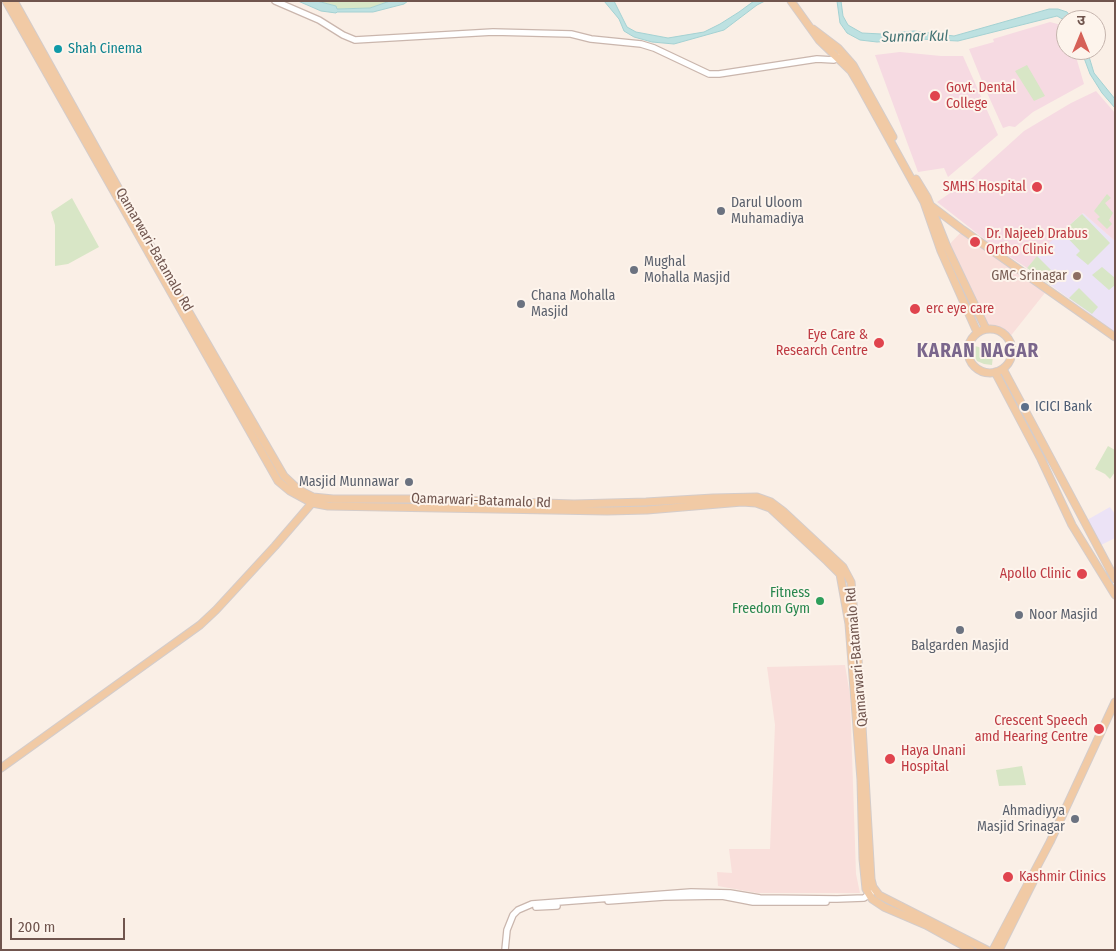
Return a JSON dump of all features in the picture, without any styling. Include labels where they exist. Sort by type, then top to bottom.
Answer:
[{"type":"main road","name":"Qamarwari-Batamalo Rd","points":[[6,1],[224,379],[284,476],[307,495],[334,499],[608,504],[757,497],[771,502],[783,511],[843,567],[851,582],[863,720],[871,879],[874,894]]},
{"type":"main road","name":"Qamarwari-Batamalo Rd","points":[[14,1],[224,379],[278,481],[290,491],[312,503],[328,506],[607,511],[647,510],[742,502],[756,503],[770,508],[840,574],[845,596],[853,658],[861,780],[864,880],[874,894]]},
{"type":"main road","points":[[791,1],[812,29],[853,65],[864,83],[930,204],[947,247],[986,329]]},
{"type":"main road","points":[[838,53],[851,72],[924,202],[941,251],[977,332]]},
{"type":"main road","points":[[930,204],[962,230],[1115,337]]},
{"type":"main road","points":[[986,329],[997,330],[1009,338],[1012,353],[1003,369],[990,373],[977,369],[968,356],[969,344],[977,332],[986,329]]},
{"type":"main road","points":[[1003,369],[1115,579]]},
{"type":"main road","points":[[995,372],[1041,459],[1072,525],[1115,595]]},
{"type":"main road","points":[[1027,434],[1036,430]]},
{"type":"main road","points":[[1,768],[200,625],[274,547],[312,503],[334,499]]},
{"type":"main road","points":[[405,499],[405,507]]},
{"type":"main road","points":[[993,950],[1050,842],[1115,702]]},
{"type":"main road","points":[[999,950],[1053,844],[1115,710]]},
{"type":"main road","points":[[874,894],[987,950]]},
{"type":"main road","points":[[874,894],[884,907],[926,925],[971,950]]},
{"type":"street","points":[[275,1],[319,20],[343,36],[355,40],[493,32],[571,34],[591,39],[641,44],[654,48],[709,74],[822,59],[834,60],[838,53]]},
{"type":"street","points":[[507,950],[507,930],[513,915],[518,910],[532,906],[600,900],[717,896],[753,902],[866,901],[874,894]]},
{"type":"shaded area","points":[[1050,22],[1056,24],[1056,60],[1077,60],[1084,84],[1033,112],[1015,127],[1003,128],[969,49],[994,42],[993,39]]},
{"type":"shaded area","name":"Govt. Dental College","points":[[900,52],[963,56],[998,135],[948,177],[944,168],[918,172],[875,55]]},
{"type":"shaded area","name":"SMHS Hospital","points":[[1096,91],[1115,113],[1115,241],[1083,213],[1049,243],[1027,268],[992,245],[937,202],[972,178],[1024,131],[1071,103]]},
{"type":"shaded area","name":"GMC Srinagar","points":[[1083,213],[1115,241],[1115,332],[1027,268],[1049,243]]},
{"type":"shaded area","points":[[963,230],[1048,289],[1009,338],[997,330],[986,329],[947,247]]},
{"type":"shaded area","points":[[1110,507],[1115,514],[1115,538],[1101,545],[1087,520]]},
{"type":"shaded area","points":[[845,665],[850,695],[856,874],[860,893],[757,893],[718,886],[717,872],[732,873],[729,849],[770,849],[775,725],[767,667]]},
{"type":"green space","points":[[317,1],[390,1],[370,8],[337,9],[336,6]]},
{"type":"green space","points":[[1027,65],[1045,96],[1034,101],[1015,71]]},
{"type":"green space","points":[[1107,194],[1111,198],[1105,203],[1113,213],[1109,220],[1112,224],[1107,229],[1097,219],[1100,217],[1094,211]]},
{"type":"green space","points":[[72,198],[99,247],[68,264],[55,266],[55,225],[51,212]]},
{"type":"green space","points":[[1082,214],[1110,243],[1088,265],[1076,255],[1080,251],[1062,232]]},
{"type":"green space","points":[[1037,256],[1058,277],[1050,285],[1027,268]]},
{"type":"green space","points":[[1102,267],[1115,278],[1115,285],[1109,290],[1092,275]]},
{"type":"green space","points":[[1079,288],[1098,307],[1092,314],[1069,298]]},
{"type":"green space","points":[[975,346],[989,347],[993,355],[992,365],[977,361],[974,355]]},
{"type":"green space","points":[[1108,446],[1115,450],[1115,472],[1110,479],[1095,469]]},
{"type":"green space","points":[[1022,766],[1026,785],[999,786],[996,770]]},
{"type":"water","points":[[298,1],[317,1],[336,6],[337,9],[370,8],[390,1],[408,1],[404,4],[373,12],[336,13],[321,11]]},
{"type":"water","points":[[604,1],[614,1],[627,27],[636,32],[668,38],[704,32],[720,24],[754,1],[765,1],[724,30],[674,44],[652,42],[634,37],[624,31],[619,19]]},
{"type":"water","name":"Sunnar Kul","points":[[837,1],[841,1],[843,16],[848,25],[862,33],[882,34],[914,31],[954,36],[1049,9],[1061,10],[1056,10],[1056,16],[958,41],[919,39],[877,42],[860,40],[847,33],[840,23]]},
{"type":"water","points":[[1085,60],[1090,60],[1094,73],[1115,99],[1115,108],[1102,93],[1090,74]]},
{"type":"place","name":"Shah Cinema","points":[[58,49]]},
{"type":"place","name":"Govt. Dental College","points":[[935,96]]},
{"type":"place","name":"SMHS Hospital","points":[[1037,187]]},
{"type":"place","name":"Darul Uloom Muhamadiya","points":[[721,211]]},
{"type":"place","name":"Dr. Najeeb Drabus Ortho Clinic","points":[[975,242]]},
{"type":"place","name":"Mughal Mohalla Masjid","points":[[634,270]]},
{"type":"place","name":"GMC Srinagar","points":[[1077,276]]},
{"type":"place","name":"Chana Mohalla Masjid","points":[[521,304]]},
{"type":"place","name":"erc eye care","points":[[915,309]]},
{"type":"place","name":"Eye Care & Research Centre","points":[[879,343]]},
{"type":"place","name":"ICICI Bank","points":[[1025,407]]},
{"type":"place","name":"Masjid Munnawar","points":[[409,482]]},
{"type":"place","name":"Apollo Clinic","points":[[1082,574]]},
{"type":"place","name":"Fitness Freedom Gym","points":[[820,601]]},
{"type":"place","name":"Noor Masjid","points":[[1019,615]]},
{"type":"place","name":"Balgarden Masjid","points":[[960,630]]},
{"type":"place","name":"Crescent Speech amd Hearing Centre","points":[[1099,729]]},
{"type":"place","name":"Haya Unani Hospital","points":[[890,759]]},
{"type":"place","name":"Ahmadiyya Masjid Srinagar","points":[[1075,819]]},
{"type":"place","name":"Kashmir Clinics","points":[[1008,877]]},
{"type":"district","name":"KARAN NAGAR","points":[[978,352]]}]
